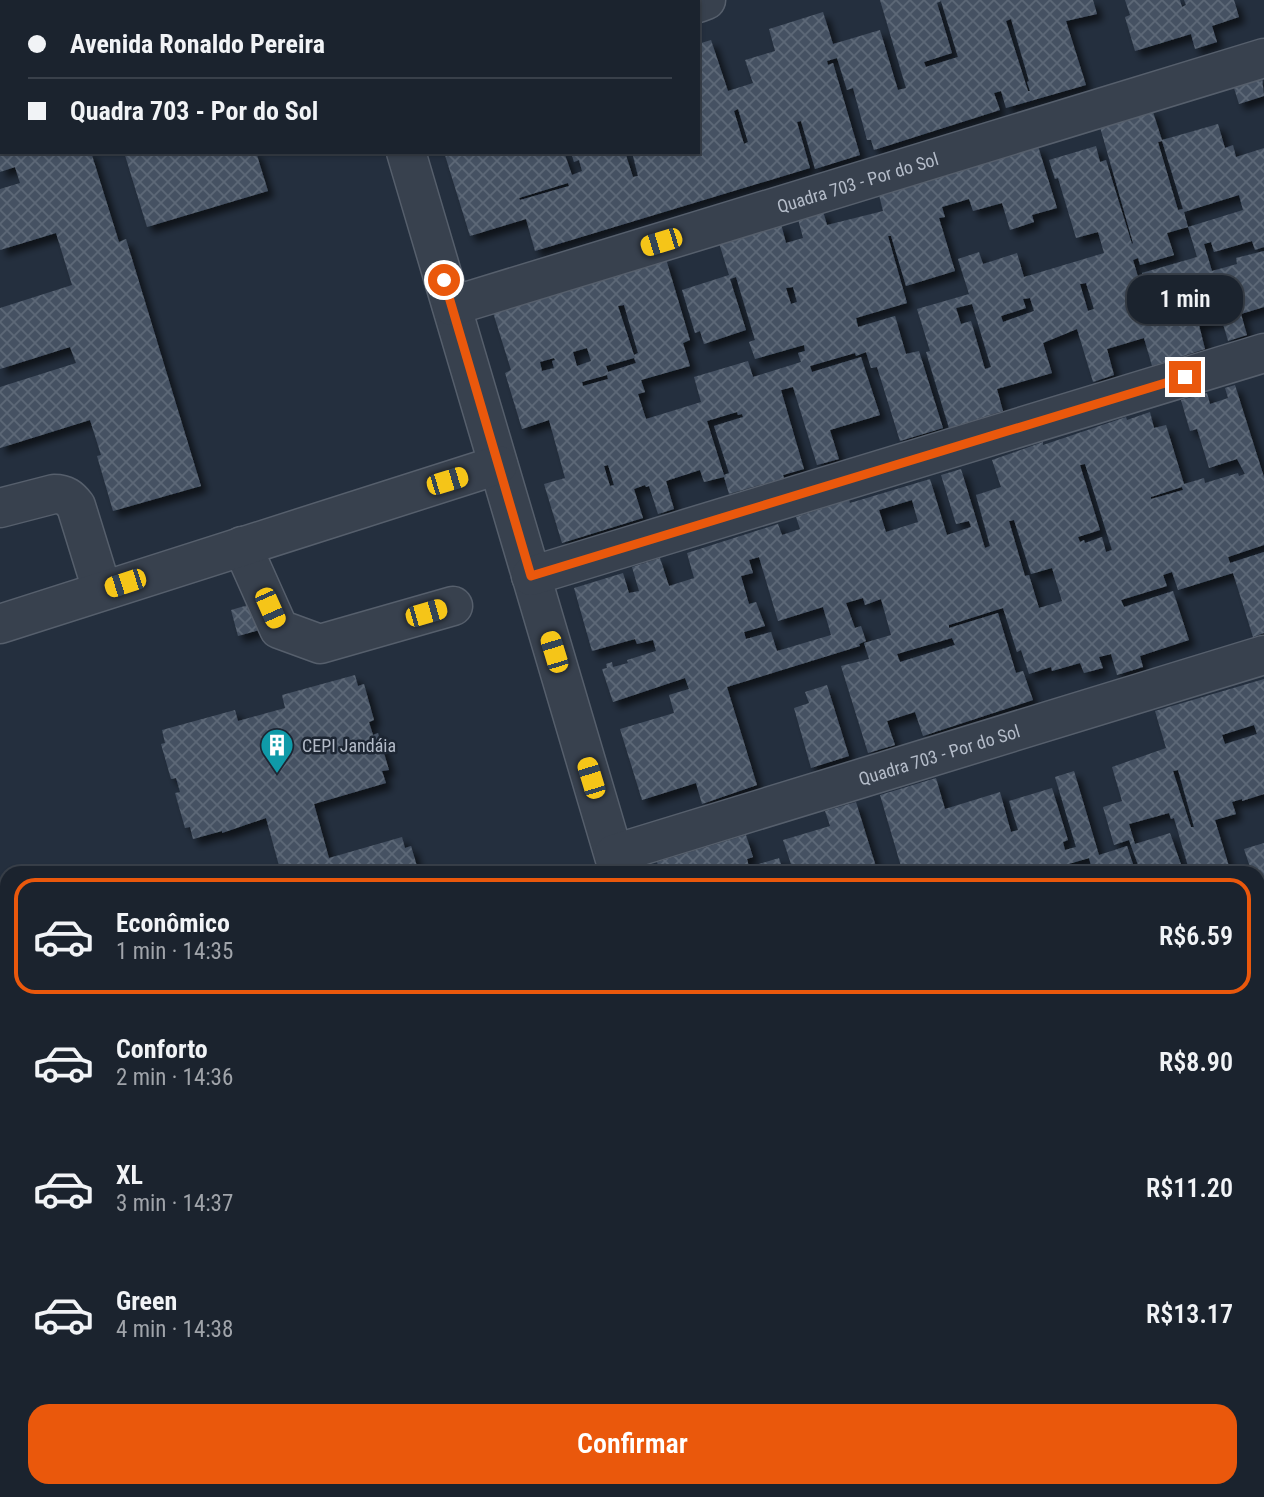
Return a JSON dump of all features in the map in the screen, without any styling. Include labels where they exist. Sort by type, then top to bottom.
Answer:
[{"type":"street","name":"Quadra 703 - Por do Sol","points":[[452,306],[1264,58]]},
{"type":"street","points":[[407,154],[616,864]]},
{"type":"street","points":[[531,576],[1264,353]]},
{"type":"street","points":[[0,624],[498,465]]},
{"type":"street","points":[[0,508],[54,494],[70,498],[76,506],[102,590]]},
{"type":"street","points":[[242,546],[279,629],[320,644],[453,606]]},
{"type":"street","name":"Quadra 703 - Por do Sol","points":[[616,864],[1264,655]]},
{"type":"building","points":[[880,0],[1093,0],[1097,14],[1066,21],[1086,85],[1006,108],[1001,91],[994,93],[1000,110],[874,150],[871,140],[867,140],[853,88],[847,90],[837,58],[827,61],[828,65],[833,63],[860,155],[815,169],[801,121],[797,122],[810,168],[535,251],[526,219],[470,236],[445,154],[565,154],[572,175],[582,171],[579,160],[574,162],[572,154],[626,154],[633,177],[638,176],[632,154],[700,154],[700,43],[711,40],[728,91],[753,83],[745,60],[775,51],[769,29],[823,12],[833,44],[880,30],[898,90],[906,88]],"holes":[[[941,1],[958,57],[926,67],[924,62],[952,53],[937,3]],[[1011,19],[1029,81],[1030,91],[1006,21]],[[738,109],[748,142],[744,144],[734,111]],[[568,183],[569,186],[520,200],[519,198]]]},
{"type":"building","points":[[1125,0],[1180,0],[1182,7],[1186,5],[1184,0],[1234,0],[1239,17],[1212,26],[1217,42],[1195,49],[1191,34],[1135,51],[1125,17],[1130,15]]},
{"type":"building","points":[[1262,76],[1264,96],[1239,104],[1233,85]]},
{"type":"building","points":[[1152,109],[1162,140],[1218,124],[1225,148],[1233,145],[1236,157],[1264,148],[1264,247],[1255,250],[1252,241],[1214,252],[1211,242],[1204,244],[1212,271],[1237,264],[1236,258],[1264,251],[1264,307],[1241,314],[1247,335],[1228,341],[1222,320],[1199,325],[1205,349],[1152,366],[1144,338],[1107,349],[1114,375],[1093,382],[1077,329],[1043,343],[1052,373],[997,389],[1003,411],[949,428],[926,352],[930,351],[917,309],[969,294],[958,259],[979,252],[983,264],[1017,253],[1024,277],[1104,253],[1098,232],[1076,238],[1058,178],[1055,179],[1049,160],[1096,146],[1100,162],[1106,160],[1132,244],[1100,127]],"holes":[[[1162,141],[1183,209],[1178,210],[1158,142]],[[1239,195],[1243,210],[1188,227],[1184,212]],[[1188,227],[1197,257],[1142,273],[1153,309],[1148,310],[1133,260],[1138,258],[1140,265],[1174,255],[1167,233]],[[1086,283],[1094,309],[1088,311],[1080,284]],[[1030,298],[1034,311],[1003,322],[1001,316],[1026,308],[1023,299]],[[972,304],[991,367],[985,369],[971,321],[961,324],[956,308]]]},
{"type":"building","points":[[1038,146],[1057,208],[1032,215],[1034,222],[1010,230],[1002,203],[973,211],[969,199],[942,207],[945,217],[939,218],[955,271],[906,286],[891,236],[888,236],[907,303],[856,318],[858,327],[895,316],[906,354],[919,351],[943,428],[900,441],[877,367],[871,368],[866,352],[810,366],[812,372],[861,357],[880,415],[830,430],[839,459],[817,465],[793,387],[781,390],[804,469],[783,475],[784,478],[729,494],[724,477],[704,482],[700,470],[666,481],[674,509],[658,514],[649,486],[645,485],[634,489],[643,518],[562,543],[544,484],[565,478],[549,420],[522,429],[505,373],[511,370],[491,306],[666,259],[690,340],[683,343],[690,366],[641,380],[645,392],[638,394],[646,419],[701,402],[694,377],[748,361],[753,377],[801,362],[798,353],[805,351],[804,345],[755,359],[749,342],[755,340],[736,277],[730,279],[746,330],[704,344],[700,331],[695,333],[682,290],[729,275],[719,243],[781,224],[786,243],[803,238],[798,219],[823,211],[827,225],[883,211],[879,195]],"holes":[[[793,287],[797,302],[791,304],[786,288]],[[624,305],[638,353],[634,355],[618,306]],[[587,348],[591,361],[577,366],[573,352]],[[554,358],[554,368],[542,371],[540,362]],[[634,358],[636,363],[608,372],[606,366]],[[607,375],[608,379],[583,386],[582,382]],[[737,412],[743,417],[714,426],[729,473],[724,475],[707,421]],[[608,465],[614,485],[610,486],[604,466]]]},
{"type":"building","points":[[0,154],[92,154],[119,242],[126,239],[201,486],[113,511],[90,420],[0,448],[0,387],[76,363],[70,347],[0,369],[0,308],[72,285],[56,233],[0,250],[0,189],[20,183],[15,167],[0,172]]},
{"type":"building","points":[[125,154],[257,154],[268,191],[147,227]]},
{"type":"building","points":[[1235,385],[1264,477],[1264,545],[1228,557],[1230,563],[1264,552],[1264,633],[1253,637],[1233,573],[1178,590],[1172,572],[1163,575],[1167,586],[1121,600],[1124,607],[1173,591],[1189,640],[1140,656],[1143,667],[1117,675],[1111,654],[1099,657],[1103,668],[1084,673],[1080,663],[1052,671],[1051,667],[1029,674],[1021,650],[1017,652],[1003,608],[949,625],[949,628],[998,613],[1016,673],[1023,671],[1033,700],[923,736],[915,712],[887,721],[895,745],[868,753],[841,666],[869,659],[864,643],[891,635],[881,599],[865,605],[863,598],[846,603],[855,628],[861,626],[866,641],[859,644],[860,646],[727,687],[757,785],[702,804],[696,783],[642,800],[620,729],[674,713],[669,695],[689,689],[685,678],[613,702],[602,669],[612,662],[613,667],[656,651],[653,640],[637,644],[635,639],[592,651],[574,588],[623,573],[629,593],[639,591],[632,567],[660,558],[669,586],[694,578],[687,553],[778,524],[782,535],[800,529],[796,517],[930,479],[947,535],[971,527],[969,521],[956,524],[941,475],[961,469],[985,548],[990,546],[976,495],[1001,487],[992,460],[1043,442],[1043,445],[1126,417],[1127,420],[1150,412],[1154,428],[1166,425],[1184,484],[1204,478],[1205,483],[1238,473],[1239,476],[1245,474],[1237,459],[1209,468],[1197,429],[1190,431],[1181,400],[1207,393],[1210,404],[1228,398],[1225,388]],"holes":[[[1085,464],[1112,550],[1106,552],[1102,537],[1080,542],[1078,537],[1100,530],[1080,465]],[[1182,487],[1183,490],[1151,499]],[[912,500],[918,522],[886,532],[879,510]],[[1014,520],[1031,574],[1052,568],[1062,601],[1039,608],[1029,575],[1025,576],[1009,521]],[[759,557],[778,621],[823,607],[831,635],[777,651],[771,632],[746,639],[744,632],[765,626],[756,602],[749,604],[741,576],[753,573],[749,560]],[[952,638],[955,645],[900,662],[897,654]]]},
{"type":"building","points":[[255,603],[263,629],[238,636],[231,610]]},
{"type":"building","name":"CEPI Jandáia","points":[[355,675],[358,686],[364,684],[374,720],[369,722],[373,735],[378,733],[389,770],[382,771],[386,783],[314,804],[329,858],[402,837],[405,848],[411,846],[417,866],[279,866],[266,818],[222,833],[193,839],[190,827],[185,828],[175,793],[180,792],[176,778],[171,779],[161,744],[165,743],[162,730],[235,710],[238,721],[285,708],[282,695]]},
{"type":"building","points":[[1264,679],[1264,794],[1232,802],[1236,814],[1215,820],[1229,866],[1188,866],[1174,818],[1171,819],[1169,813],[1129,824],[1135,844],[1170,833],[1182,866],[1138,866],[1129,840],[1114,845],[1103,807],[1122,801],[1112,767],[1166,748],[1155,711]],"holes":[[[1254,725],[1257,734],[1225,744],[1222,735]],[[1178,770],[1194,827],[1191,827],[1173,771]]]},
{"type":"building","points":[[827,685],[849,756],[811,768],[794,708],[809,703],[805,692]]},
{"type":"building","points":[[1074,771],[1099,855],[1127,846],[1134,866],[1091,866],[1089,858],[1062,866],[901,866],[880,795],[936,778],[945,809],[1000,792],[1011,832],[1018,830],[1009,801],[1052,788],[1068,840],[1063,842],[1065,850],[1076,847],[1055,777]]},
{"type":"building","points":[[856,802],[876,866],[792,866],[783,840],[830,826],[825,811]]},
{"type":"building","points":[[746,835],[753,857],[747,859],[749,866],[658,866],[657,862]]},
{"type":"building","points":[[1264,843],[1264,866],[1250,866],[1244,849]]},
{"type":"building","points":[[779,858],[782,866],[752,866]]},
{"type":"place","name":"CEPI Jandáia","points":[[277,775]]},
{"type":"route","points":[[444,280],[531,576],[1185,377]]}]
